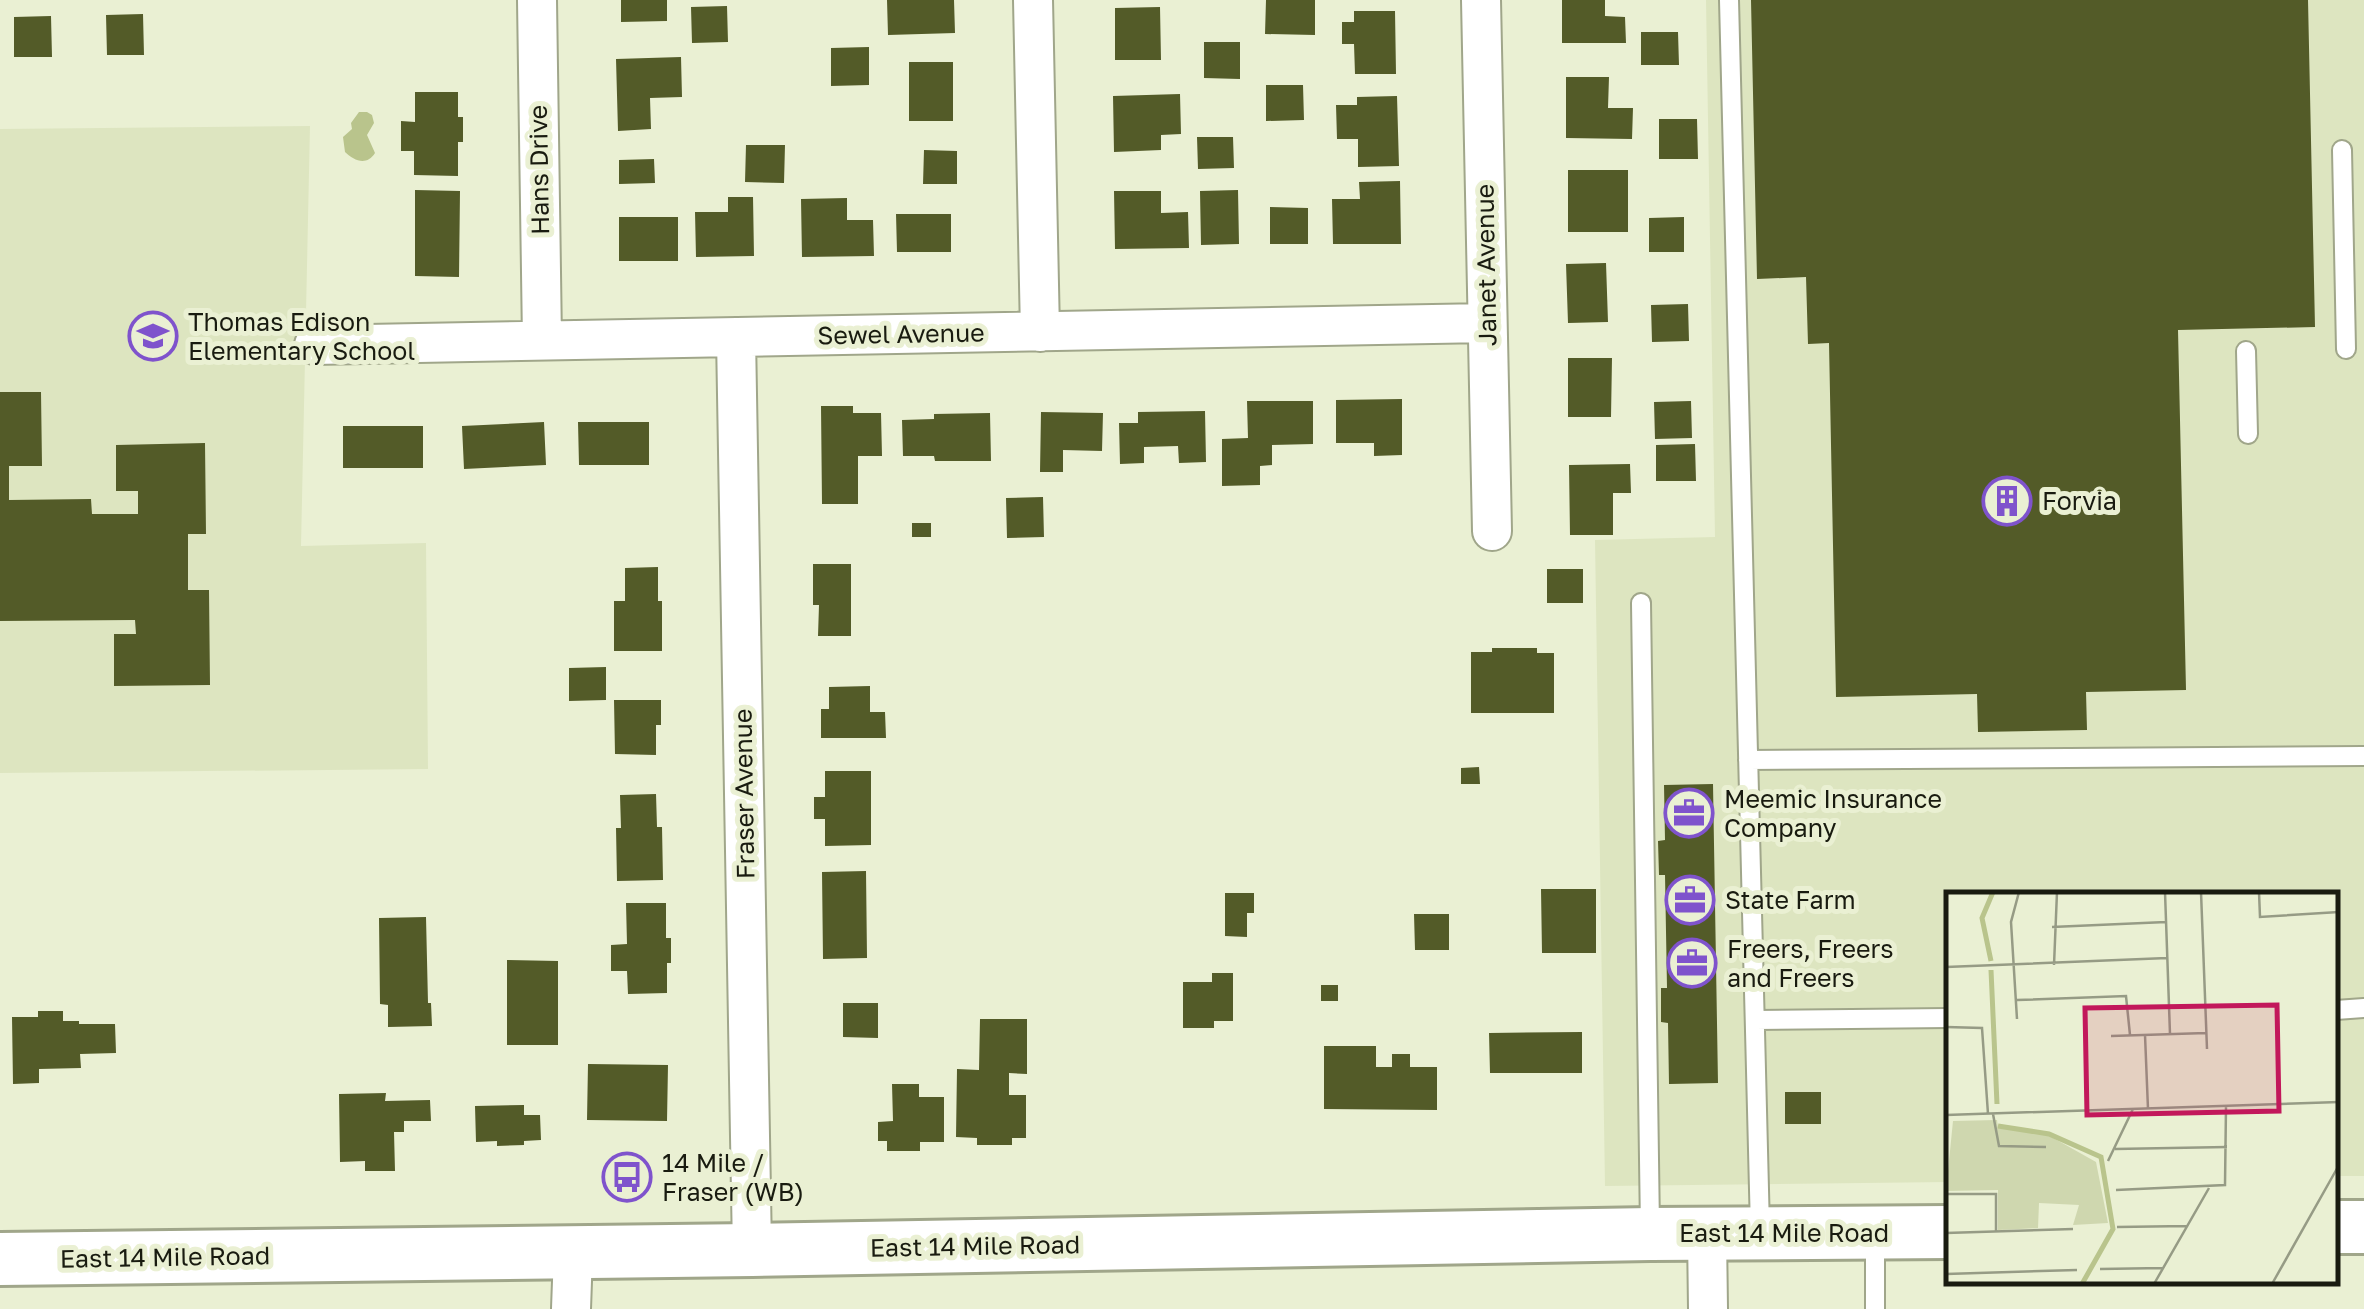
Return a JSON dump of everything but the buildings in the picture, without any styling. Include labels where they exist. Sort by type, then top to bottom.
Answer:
[{"type":"main road","name":"East 14 Mile Road","points":[[0,1259],[1946,1232]]},
{"type":"street","name":"Hans Drive","points":[[537,0],[542,340]]},
{"type":"street","points":[[1034,0],[1040,332]]},
{"type":"street","name":"Janet Avenue","points":[[1481,0],[1492,531]]},
{"type":"street","name":"Sewel Avenue","points":[[314,345],[1488,324]]},
{"type":"street","name":"Fraser Avenue","points":[[736,337],[752,1250]]},
{"type":"street","points":[[1707,1234],[1708,1309]]},
{"type":"street","points":[[572,1309],[573,1253]]},
{"type":"lane","points":[[1729,0],[1760,1235]]},
{"type":"lane","points":[[2342,150],[2346,349]]},
{"type":"lane","points":[[2246,351],[2248,434]]},
{"type":"lane","points":[[1641,603],[1650,1234]]},
{"type":"lane","points":[[1748,760],[2364,756]]},
{"type":"lane","points":[[2339,1010],[2364,1008]]},
{"type":"lane","points":[[1755,1020],[1946,1018]]},
{"type":"lane","points":[[1875,1233],[1875,1309]]},
{"type":"shaded area","name":"Forvia","points":[[1706,0],[2364,0],[2364,1176],[2339,1176],[2339,892],[1946,892],[1946,1182],[1605,1186],[1595,540],[1715,537]]},
{"type":"shaded area","points":[[359,112],[372,115],[374,123],[367,135],[375,153],[364,161],[345,152],[343,137],[352,129],[351,123]]},
{"type":"shaded area","name":"Thomas Edison Elementary School","points":[[310,126],[301,546],[426,543],[428,769],[0,773],[0,129]]},
{"type":"place","name":"Thomas Edison Elementary School","points":[[153,336]]},
{"type":"place","name":"Forvia","points":[[2007,501]]},
{"type":"place","name":"Meemic Insurance Company","points":[[1689,813]]},
{"type":"place","name":"State Farm","points":[[1690,900]]},
{"type":"place","name":"Freers, Freers and Freers","points":[[1692,963]]},
{"type":"place","name":"14 Mile / Fraser (WB)","points":[[627,1177]]}]
